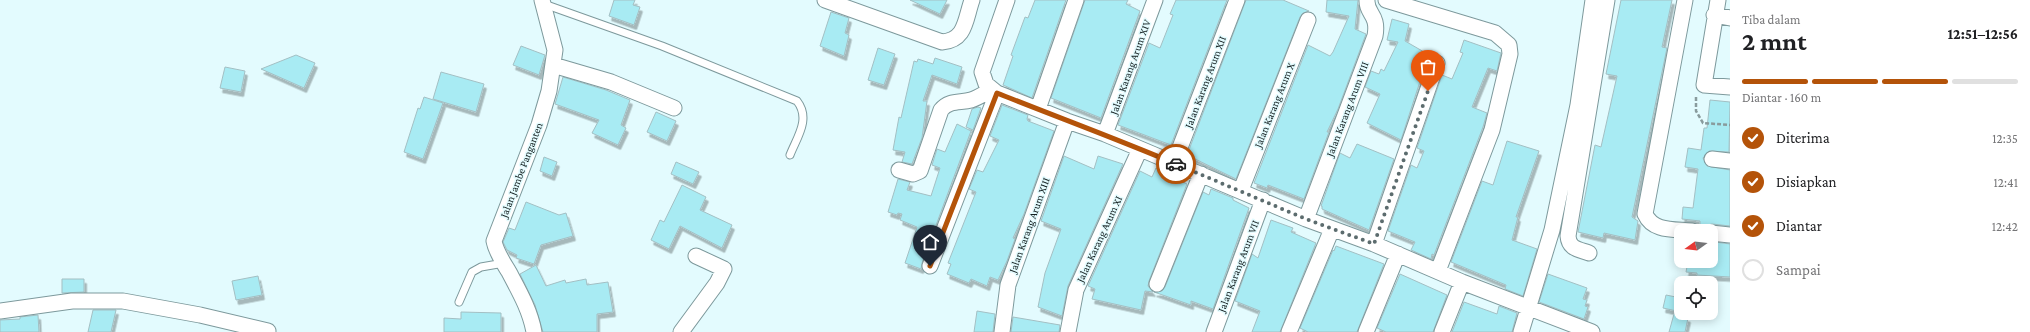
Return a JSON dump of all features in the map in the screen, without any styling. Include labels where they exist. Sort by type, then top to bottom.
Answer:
[{"type":"street","points":[[825,0],[863,6],[942,42],[953,41],[960,35],[972,0]]},
{"type":"street","points":[[1007,0],[982,72],[986,84],[994,92],[1066,121],[1105,134],[1306,219],[1374,244],[1462,282],[1591,332]]},
{"type":"street","points":[[1038,110],[1076,0]]},
{"type":"street","name":"Jalan Karang Arum XIV","points":[[1105,134],[1155,0]]},
{"type":"street","name":"Jalan Karang Arum XII","points":[[1174,163],[1237,0]]},
{"type":"street","name":"Jalan Karang Arum VIII","points":[[1306,219],[1375,36],[1376,21],[1368,8],[1367,0]]},
{"type":"street","points":[[1386,0],[1495,33],[1509,45],[1510,54],[1492,130],[1438,271]]},
{"type":"street","points":[[1521,332],[1552,230],[1578,105],[1593,0]]},
{"type":"street","points":[[1589,253],[1572,247],[1568,243],[1568,236],[1607,0]]},
{"type":"street","points":[[1674,229],[1654,227],[1645,214],[1685,0]]},
{"type":"street","points":[[1718,0],[1714,15],[1704,85],[1730,87]]},
{"type":"street","name":"Jalan Jambe Panganten","points":[[534,332],[531,316],[504,263],[495,249],[494,241],[539,125],[549,91],[554,58],[543,2]]},
{"type":"street","points":[[1714,15],[1730,18]]},
{"type":"street","name":"Jalan Karang Arum X","points":[[1240,190],[1308,20]]},
{"type":"street","points":[[554,58],[674,108]]},
{"type":"street","points":[[1374,244],[1438,63]]},
{"type":"street","points":[[899,170],[913,174],[920,172],[941,110],[945,105],[950,102],[970,100],[994,92]]},
{"type":"street","points":[[930,266],[994,92]]},
{"type":"street","name":"Jalan Karang Arum XIII","points":[[1002,332],[1008,285],[1066,121]]},
{"type":"street","name":"Jalan Karang Arum XI","points":[[1068,332],[1076,290],[1140,149]]},
{"type":"street","points":[[1712,159],[1730,161]]},
{"type":"street","points":[[1157,284],[1201,174]]},
{"type":"street","name":"Jalan Karang Arum VII","points":[[1214,332],[1263,200]]},
{"type":"street","points":[[1289,332],[1332,229]]},
{"type":"street","points":[[1718,234],[1730,235]]},
{"type":"street","points":[[1366,332],[1398,254]]},
{"type":"street","points":[[681,332],[717,283],[724,270],[696,256]]},
{"type":"street","points":[[1442,332],[1462,282]]},
{"type":"street","points":[[0,311],[72,301],[124,301],[200,315],[268,331]]},
{"type":"lane","points":[[543,2],[662,46],[797,101],[802,108],[805,117],[790,154]]},
{"type":"lane","points":[[459,302],[472,272],[481,267],[504,263]]},
{"type":"path","points":[[1704,85],[1696,98],[1696,111],[1703,122],[1730,125]]},
{"type":"building","points":[[614,0],[635,0],[633,5],[640,7],[634,25],[609,16]]},
{"type":"building","points":[[910,0],[947,0],[940,14]]},
{"type":"building","points":[[1035,0],[1066,0],[1032,98],[1003,85],[1013,56],[1011,55],[1025,17],[1028,18]]},
{"type":"building","points":[[1085,0],[1128,0],[1126,4],[1140,11],[1101,118],[1051,98]]},
{"type":"building","points":[[1176,0],[1227,0],[1171,145],[1118,125],[1149,43],[1160,48],[1173,15],[1170,14]]},
{"type":"building","points":[[1246,0],[1283,0],[1309,11],[1303,13],[1300,17],[1236,179],[1187,155]]},
{"type":"building","points":[[1327,0],[1358,0],[1355,29],[1366,34],[1338,109],[1327,132],[1329,132],[1304,199],[1268,185],[1267,188],[1254,183],[1308,45],[1330,56],[1349,16],[1326,12]]},
{"type":"building","points":[[1621,0],[1672,0],[1662,47],[1667,48],[1632,217],[1638,221],[1635,240],[1604,233],[1603,238],[1578,232],[1595,145],[1601,147],[1617,76],[1606,74]]},
{"type":"building","points":[[831,12],[849,18],[845,33],[849,35],[844,56],[820,46]]},
{"type":"building","points":[[1392,19],[1409,24],[1405,41],[1431,56],[1425,66],[1401,140],[1367,123],[1380,94],[1365,87],[1371,71],[1379,74],[1381,69],[1384,71],[1398,42],[1387,40]]},
{"type":"building","points":[[1464,40],[1501,53],[1497,71],[1488,68],[1472,107],[1487,113],[1434,255],[1432,254],[1431,259],[1411,250],[1415,242],[1388,231],[1411,165],[1417,168],[1424,151],[1417,148],[1442,75],[1452,79],[1463,53],[1460,52]]},
{"type":"building","points":[[521,46],[545,55],[539,75],[513,65]]},
{"type":"building","points":[[878,48],[895,54],[884,85],[868,80]]},
{"type":"building","points":[[296,55],[315,63],[304,88],[261,69]]},
{"type":"building","points":[[935,58],[962,67],[957,84],[932,75],[923,101],[927,101],[922,138],[912,164],[902,162],[905,152],[893,150],[899,117],[901,118],[914,61],[917,62],[918,59],[933,64]]},
{"type":"building","points":[[225,67],[245,71],[241,92],[220,88]]},
{"type":"building","points":[[441,72],[484,84],[476,112],[433,99]]},
{"type":"building","points":[[563,77],[606,90],[630,100],[621,125],[626,128],[618,145],[592,133],[599,120],[555,104]]},
{"type":"building","points":[[424,97],[443,103],[423,159],[404,152],[418,108],[420,109]]},
{"type":"building","points":[[1710,100],[1730,102],[1729,152],[1709,151],[1703,158],[1707,166],[1730,170],[1730,226],[1700,224],[1700,221],[1682,219],[1683,207],[1693,208],[1698,169],[1685,167],[1688,148],[1701,150],[1704,128],[1707,128]]},
{"type":"building","points":[[1002,105],[1028,115],[1028,121],[1054,131],[1024,214],[1013,238],[1015,239],[1007,261],[998,280],[990,277],[987,286],[971,279],[969,283],[947,274],[951,264],[948,263],[976,192],[969,189],[977,170],[983,172],[999,140],[990,136]]},
{"type":"building","points":[[978,107],[981,108],[973,130],[966,127],[972,109]]},
{"type":"building","points":[[656,112],[676,121],[667,141],[647,132]]},
{"type":"building","points":[[957,124],[971,131],[921,269],[905,263],[917,227],[900,220],[902,214],[898,213],[897,215],[888,212],[898,179],[910,182],[907,190],[931,196],[940,168],[932,165],[937,149],[945,152]]},
{"type":"building","points":[[1507,141],[1539,151],[1516,217],[1518,217],[1512,240],[1537,249],[1523,296],[1505,289],[1506,285],[1451,262],[1482,181],[1493,185]]},
{"type":"building","points":[[1357,144],[1394,159],[1369,230],[1322,209],[1321,206],[1340,153],[1350,158]]},
{"type":"building","points":[[1064,156],[1094,169],[1098,156],[1123,164],[1068,286],[1062,316],[1038,307],[1045,273],[1061,229],[1041,221]]},
{"type":"building","points":[[544,157],[557,162],[552,176],[540,171]]},
{"type":"building","points":[[676,162],[699,172],[693,184],[671,174]]},
{"type":"building","points":[[1156,168],[1187,184],[1149,281],[1148,286],[1153,292],[1145,291],[1141,310],[1092,299],[1095,289],[1088,286],[1140,171],[1152,177]]},
{"type":"building","points":[[682,185],[706,197],[700,210],[732,225],[722,248],[680,226],[669,249],[651,240],[660,220],[664,222]]},
{"type":"building","points":[[1211,189],[1233,198],[1233,200],[1249,208],[1213,309],[1191,301],[1191,305],[1154,292],[1162,291],[1165,287],[1203,192],[1209,195]]},
{"type":"building","points":[[526,202],[559,215],[566,213],[573,236],[541,245],[534,264],[516,258],[517,255],[507,250],[503,242],[509,228],[515,230]]},
{"type":"building","points":[[1271,220],[1293,228],[1291,232],[1316,243],[1280,332],[1252,332],[1260,311],[1235,301],[1252,254],[1258,258]]},
{"type":"building","points":[[1718,242],[1730,244],[1730,277],[1697,275],[1697,273],[1686,272],[1687,268],[1718,268]]},
{"type":"building","points":[[1336,246],[1384,264],[1357,332],[1308,332],[1300,328]]},
{"type":"building","points":[[536,265],[546,286],[565,280],[566,283],[586,279],[587,285],[608,282],[613,312],[597,314],[597,332],[543,332],[535,305],[520,274]]},
{"type":"building","points":[[1400,274],[1447,295],[1433,332],[1386,332],[1377,328]]},
{"type":"building","points":[[1548,274],[1587,288],[1583,299],[1587,300],[1585,306],[1588,307],[1584,319],[1539,302]]},
{"type":"building","points":[[258,276],[262,295],[236,300],[232,281]]},
{"type":"building","points":[[62,279],[84,279],[84,292],[62,293]]},
{"type":"building","points":[[1666,295],[1674,297],[1674,310],[1663,308]]},
{"type":"building","points":[[1464,302],[1497,314],[1499,306],[1517,313],[1512,332],[1452,332]]},
{"type":"building","points":[[93,310],[116,310],[111,332],[88,332]]},
{"type":"building","points":[[977,311],[995,314],[993,332],[974,332]]},
{"type":"building","points":[[461,312],[501,313],[501,332],[444,332],[444,318],[461,319]]},
{"type":"building","points":[[1674,314],[1674,320],[1688,320],[1685,332],[1669,332]]},
{"type":"building","points":[[38,315],[39,332],[0,332],[0,320],[20,319],[20,317]]},
{"type":"building","points":[[1013,317],[1060,325],[1059,332],[1011,332]]},
{"type":"way so far","points":[[1176,164],[1306,219],[1374,244],[1428,91]]},
{"type":"route","points":[[930,266],[997,93],[1066,121],[1105,134],[1176,164]]}]
